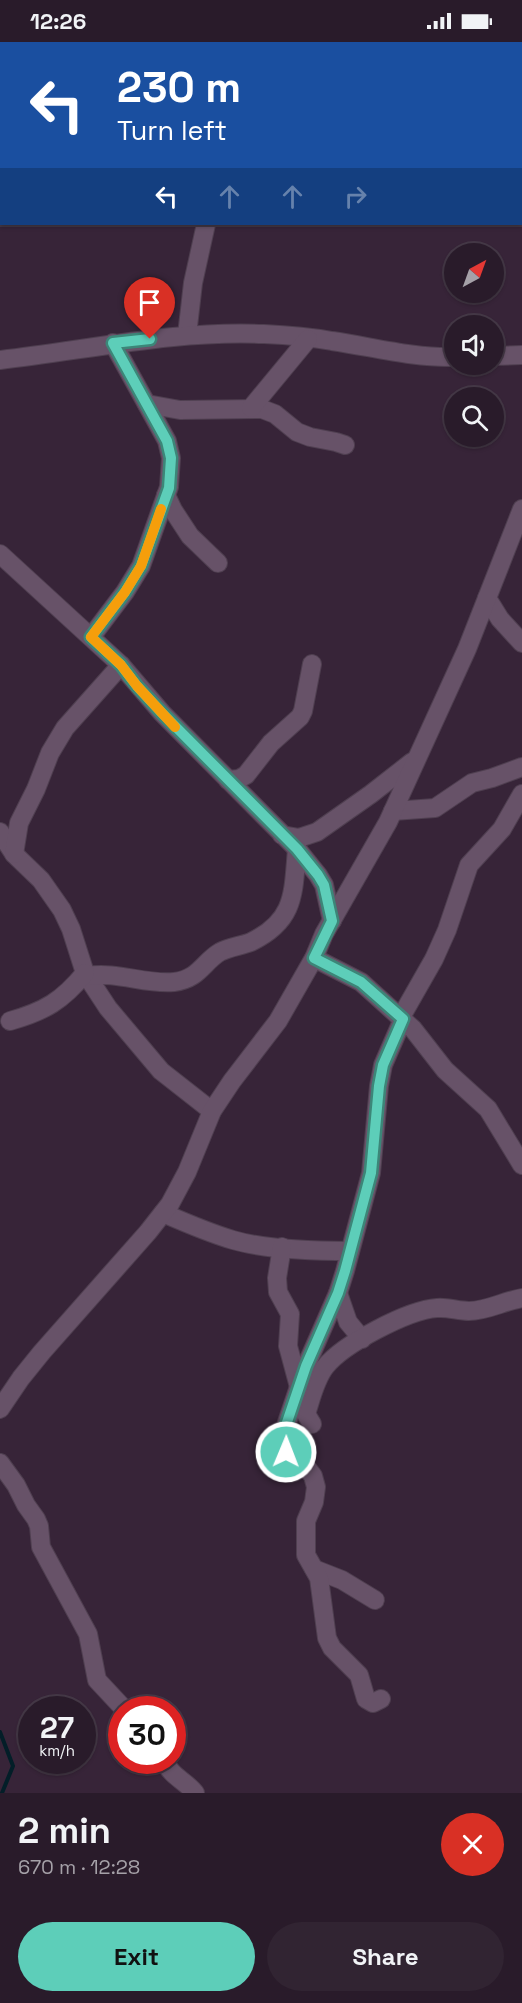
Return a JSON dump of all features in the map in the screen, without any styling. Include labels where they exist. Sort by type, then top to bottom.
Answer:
[{"type":"street","points":[[187,335],[193,283],[206,225]]},
{"type":"street","points":[[0,360],[73,351],[113,343],[224,333],[331,340],[384,351],[444,356]]},
{"type":"street","points":[[251,408],[308,339]]},
{"type":"street","points":[[91,637],[125,592],[141,566],[169,488],[171,458],[167,441],[113,343]]},
{"type":"street","points":[[504,356],[522,355]]},
{"type":"street","points":[[147,404],[180,410],[262,408],[275,414],[297,432],[345,445]]},
{"type":"street","points":[[166,495],[190,536],[218,563]]},
{"type":"street","points":[[0,1409],[42,1352],[170,1204],[188,1172],[212,1111],[278,1021],[393,811],[467,649],[522,509]]},
{"type":"street","points":[[0,554],[121,665],[155,706],[297,849],[324,885],[332,921]]},
{"type":"street","points":[[487,598],[500,619],[522,643]]},
{"type":"street","points":[[228,780],[239,779],[246,775],[276,738],[300,717],[312,664]]},
{"type":"street","points":[[14,854],[19,823],[50,753],[65,728],[121,665]]},
{"type":"street","points":[[282,835],[299,838],[317,832],[416,759]]},
{"type":"street","points":[[393,811],[435,808],[472,783],[522,767]]},
{"type":"street","points":[[381,1699],[373,1703],[366,1699],[359,1675],[332,1648],[327,1638],[319,1578],[306,1555],[306,1528],[316,1487],[308,1468],[282,1448],[280,1443],[306,1366],[338,1293],[350,1251],[371,1173],[383,1065],[402,1018],[447,930],[469,865],[502,829],[522,794]]},
{"type":"street","points":[[0,832],[14,854],[41,880],[62,910],[86,974],[108,1008],[161,1071],[212,1111]]},
{"type":"street","points":[[10,1021],[44,1010],[56,1003],[86,974],[103,973],[174,982],[188,979],[221,952],[259,937],[283,917],[289,906],[293,893],[297,849]]},
{"type":"street","points":[[314,958],[361,982],[402,1018],[445,1070],[488,1109],[522,1165]]},
{"type":"street","points":[[163,1213],[196,1228],[235,1241],[321,1251],[350,1251]]},
{"type":"street","points":[[282,1247],[277,1278],[278,1292],[290,1314],[288,1346],[299,1388]]},
{"type":"street","points":[[338,1293],[348,1322],[362,1339]]},
{"type":"street","points":[[312,1424],[306,1414],[323,1370],[342,1351],[362,1339],[395,1320],[415,1313],[436,1308],[468,1311],[490,1308],[522,1298]]},
{"type":"street","points":[[0,1463],[36,1519],[42,1547],[88,1634],[97,1680],[112,1696]]},
{"type":"street","points":[[314,1569],[342,1580],[375,1600]]},
{"type":"street","points":[[173,1774],[195,1793]]},
{"type":"waterway","points":[[0,1732],[13,1766],[2,1793]]},
{"type":"slow traffic","points":[[161,509],[141,566],[125,592],[91,637],[121,665],[175,727]]},
{"type":"route","points":[[150,339],[113,343],[167,441],[171,458],[169,488],[141,566],[125,592],[91,637],[121,665],[162,713],[297,849],[318,875],[324,885],[332,921],[314,958],[361,982],[403,1019],[383,1065],[367,1191],[338,1293],[306,1366],[280,1443],[286,1452]]}]
